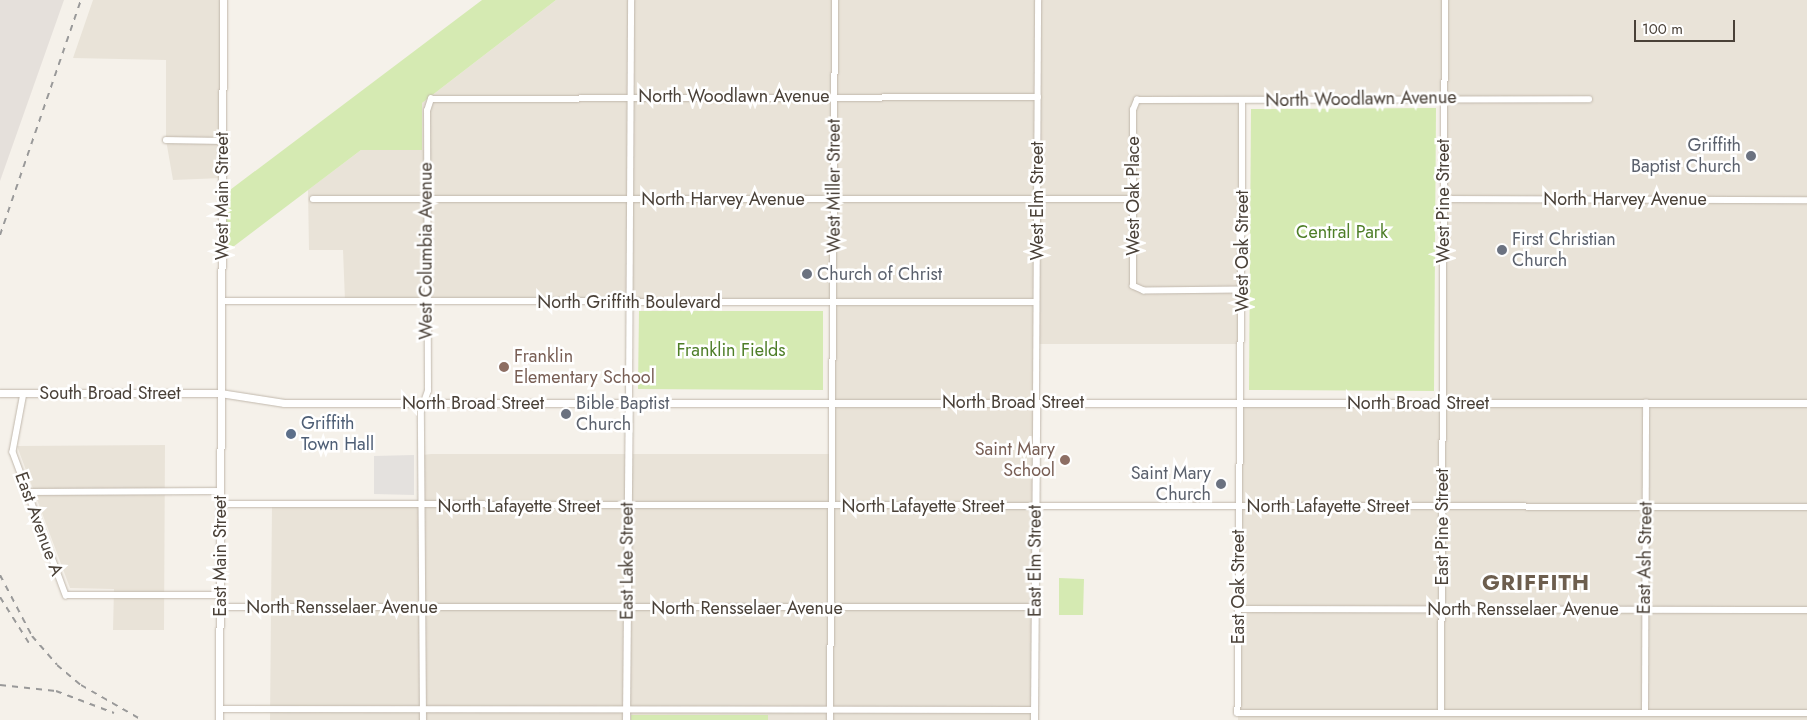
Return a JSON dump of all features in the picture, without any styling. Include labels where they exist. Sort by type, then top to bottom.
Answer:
[{"type":"street","name":"West Main Street","points":[[220,393],[223,0]]},
{"type":"street","points":[[629,402],[631,0]]},
{"type":"street","name":"West Miller Street","points":[[830,720],[835,0]]},
{"type":"street","name":"West Elm Street","points":[[1036,402],[1038,0]]},
{"type":"street","name":"West Pine Street","points":[[1442,403],[1445,0]]},
{"type":"street","name":"North Woodlawn Avenue","points":[[431,100],[630,96],[1038,97]]},
{"type":"street","name":"North Woodlawn Avenue","points":[[1134,103],[1145,98],[1243,100],[1589,99]]},
{"type":"street","name":"West Columbia Avenue","points":[[423,720],[424,505],[422,455],[426,352],[427,111],[431,100]]},
{"type":"street","name":"West Oak Street","points":[[1240,402],[1243,100]]},
{"type":"street","name":"West Oak Place","points":[[1134,103],[1133,199],[1136,289],[1242,290]]},
{"type":"street","points":[[166,140],[222,142]]},
{"type":"street","name":"North Harvey Avenue","points":[[313,200],[1133,199]]},
{"type":"street","name":"North Harvey Avenue","points":[[1443,199],[1807,200]]},
{"type":"street","name":"North Griffith Boulevard","points":[[221,301],[1036,302]]},
{"type":"street","name":"East Avenue A","points":[[24,393],[12,450],[66,595],[219,595]]},
{"type":"street","name":"North Broad Street","points":[[220,393],[284,403],[1807,403]]},
{"type":"street","name":"South Broad Street","points":[[0,394],[220,393]]},
{"type":"street","name":"East Main Street","points":[[219,720],[220,393]]},
{"type":"street","name":"East Lake Street","points":[[626,720],[629,402]]},
{"type":"street","name":"East Elm Street","points":[[1034,720],[1036,402]]},
{"type":"street","name":"East Oak Street","points":[[1240,402],[1238,713],[1441,712]]},
{"type":"street","name":"East Pine Street","points":[[1441,712],[1442,403]]},
{"type":"street","name":"East Ash Street","points":[[1645,712],[1646,403]]},
{"type":"street","points":[[28,492],[220,492]]},
{"type":"street","name":"North Lafayette Street","points":[[220,504],[1807,507]]},
{"type":"street","name":"North Rensselaer Avenue","points":[[219,607],[1035,608]]},
{"type":"street","name":"North Rensselaer Avenue","points":[[1239,609],[1807,610]]},
{"type":"street","points":[[219,709],[1034,710]]},
{"type":"street","points":[[1441,712],[1807,713]]},
{"type":"shaded area","points":[[0,0],[64,0],[0,181]]},
{"type":"shaded area","points":[[93,0],[223,0],[222,178],[173,180],[166,140],[166,60],[73,58]]},
{"type":"shaded area","points":[[556,0],[1807,0],[1807,720],[1238,720],[1240,402],[1442,403],[1444,99],[1243,100],[1242,344],[1036,344],[1034,720],[768,720],[768,715],[631,715],[630,720],[270,720],[272,505],[424,505],[422,455],[431,454],[832,454],[833,302],[345,301],[343,250],[309,250],[308,190],[361,150],[422,150],[422,103]]},
{"type":"shaded area","points":[[165,445],[164,630],[113,630],[114,589],[70,588],[17,446]]},
{"type":"shaded area","points":[[414,455],[414,495],[374,494],[374,456]]},
{"type":"green space","points":[[482,0],[556,0],[422,103],[422,150],[361,150],[221,256],[222,196]]},
{"type":"green space","name":"Central Park","points":[[1436,108],[1434,391],[1249,390],[1251,109]]},
{"type":"green space","name":"Franklin Fields","points":[[639,311],[823,311],[823,390],[638,389]]},
{"type":"green space","points":[[1059,578],[1084,579],[1083,615],[1059,615]]},
{"type":"green space","points":[[631,715],[768,715],[768,720],[631,720]]},
{"type":"railway","points":[[0,235],[81,0]]},
{"type":"railway","points":[[0,575],[32,636],[57,665],[81,685],[142,720]]},
{"type":"railway","points":[[0,597],[29,643]]},
{"type":"railway","points":[[0,685],[56,691],[114,713]]},
{"type":"place","name":"Griffith Baptist Church","points":[[1751,156]]},
{"type":"place","name":"First Christian Church","points":[[1502,250]]},
{"type":"place","name":"Church of Christ","points":[[807,274]]},
{"type":"place","name":"Franklin Elementary School","points":[[504,367]]},
{"type":"place","name":"Bible Baptist Church","points":[[566,414]]},
{"type":"place","name":"Griffith Town Hall","points":[[291,434]]},
{"type":"place","name":"Saint Mary School","points":[[1065,460]]},
{"type":"place","name":"Saint Mary Church","points":[[1221,484]]},
{"type":"district","name":"GRIFFITH","points":[[1536,583]]}]
